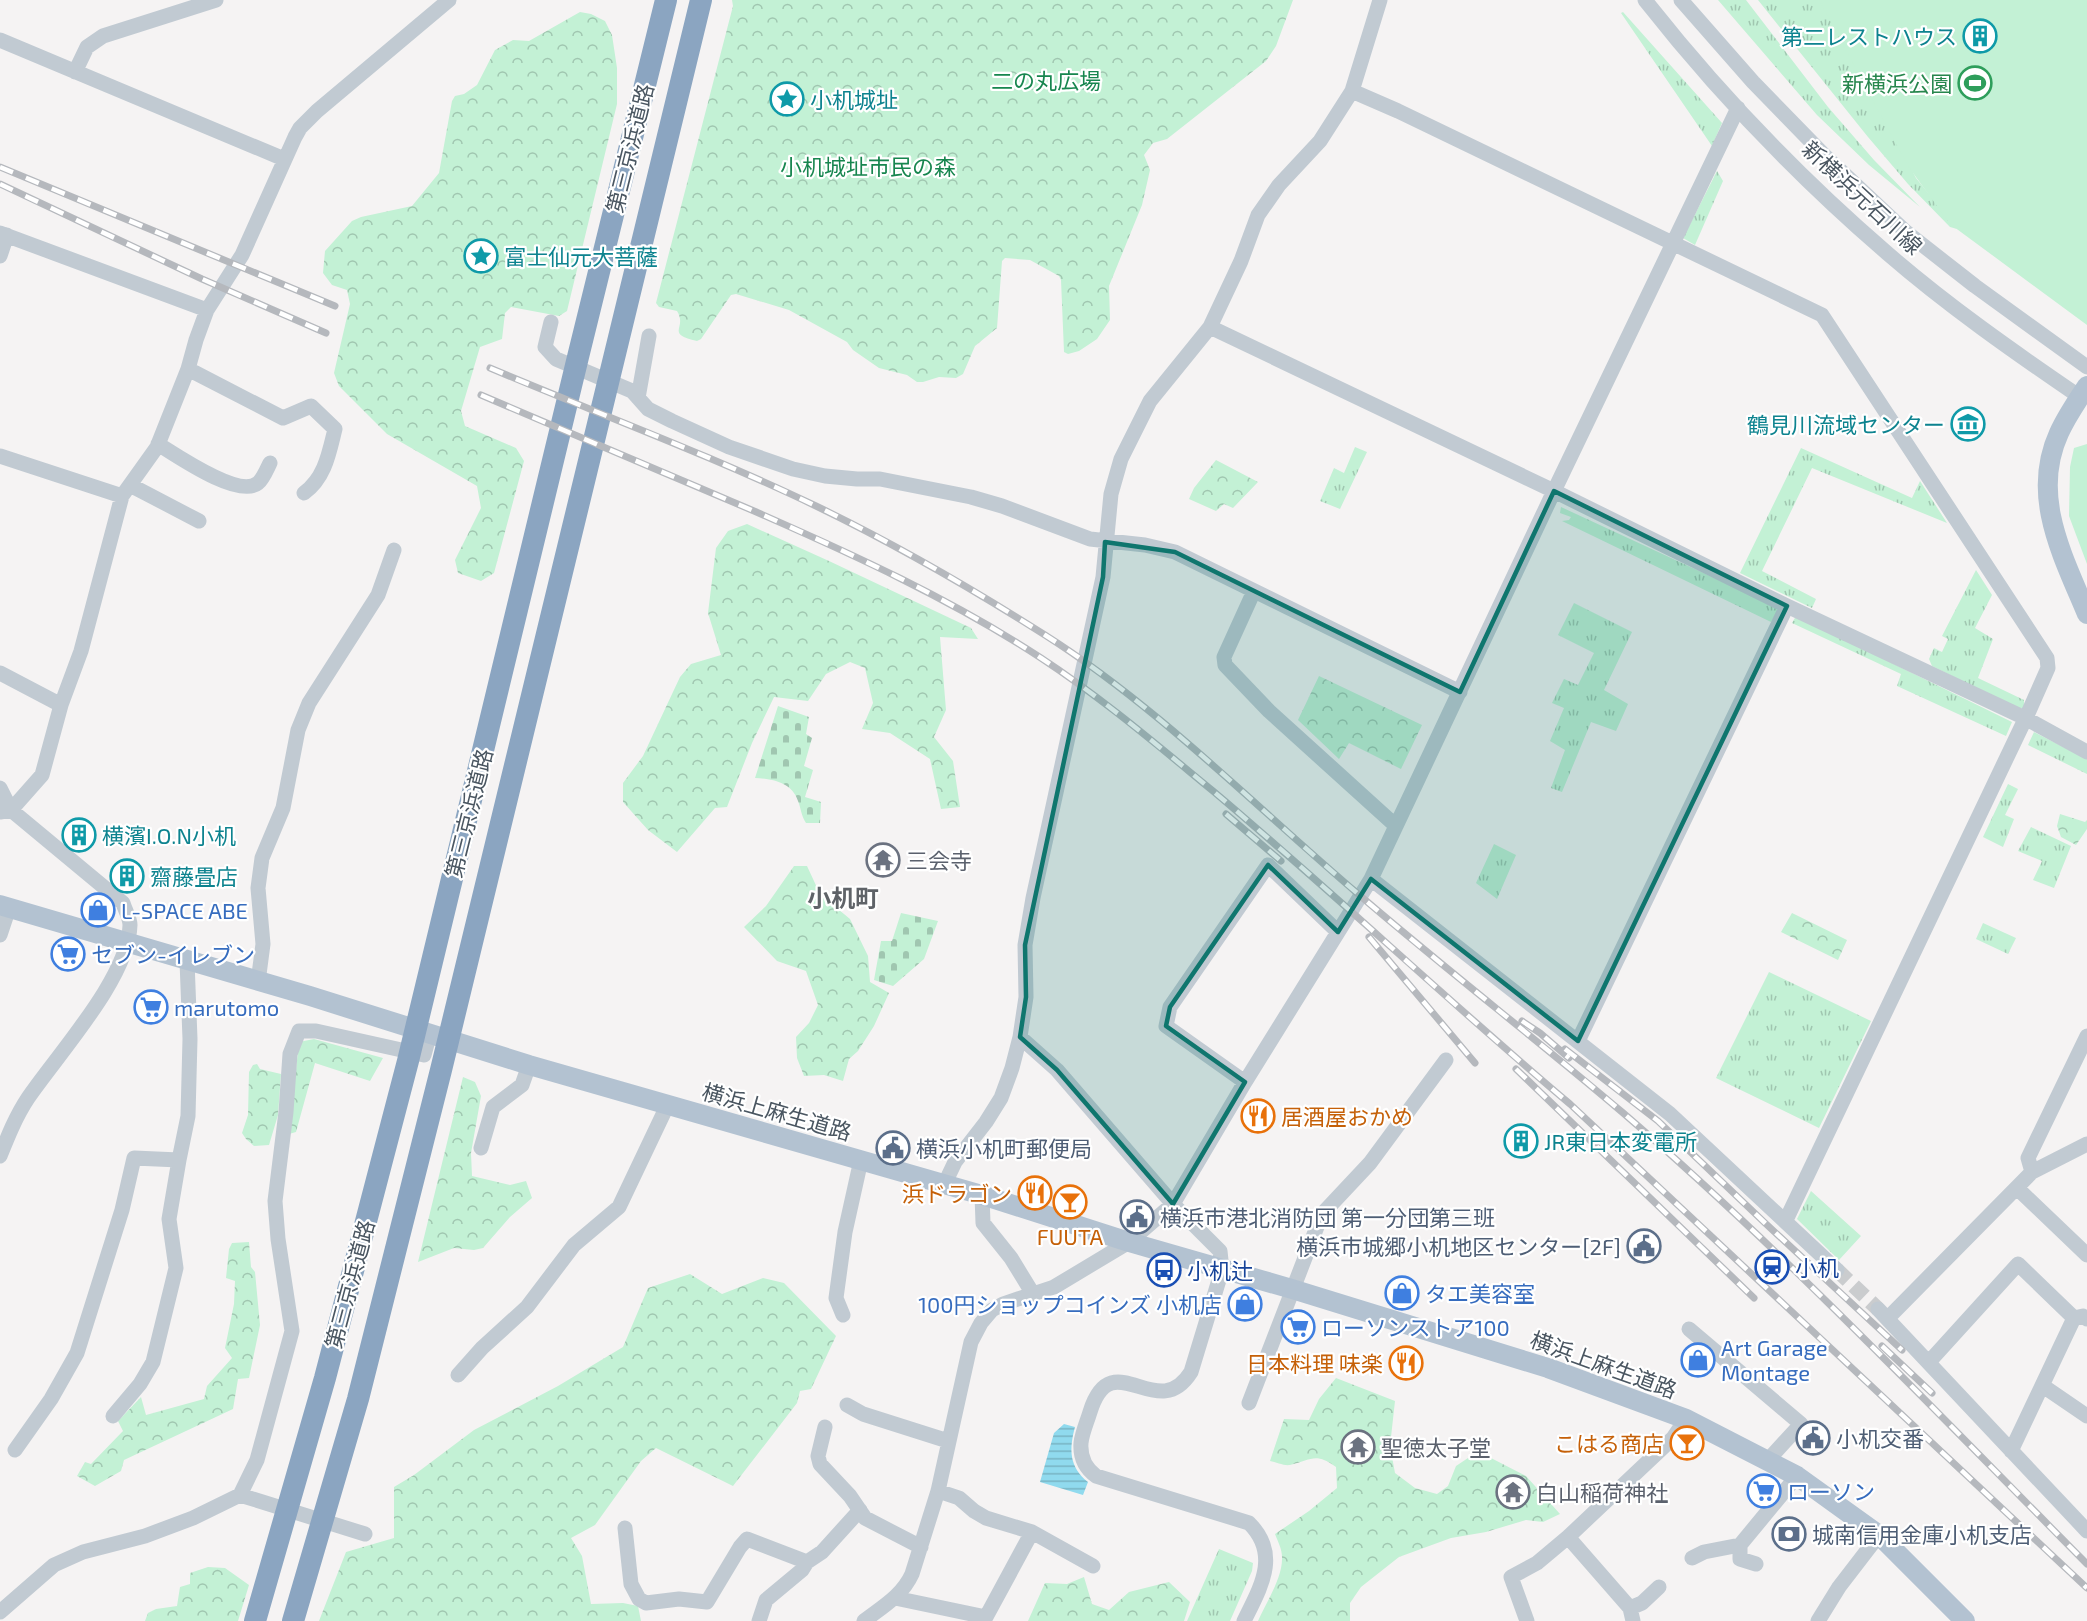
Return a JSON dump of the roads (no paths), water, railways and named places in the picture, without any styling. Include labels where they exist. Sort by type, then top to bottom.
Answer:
[{"type":"highway","name":"第三京浜道路","points":[[255,1621],[325,1378],[408,1061],[666,0]]},
{"type":"highway","name":"第三京浜道路","points":[[293,1621],[358,1399],[441,1070],[701,0]]},
{"type":"main road","points":[[2084,395],[2058,434],[2047,476],[2047,498],[2057,543],[2087,614]]},
{"type":"main road","name":"横浜上麻生道路","points":[[4,906],[530,1065],[982,1196],[1548,1368],[1686,1419],[1797,1476],[1879,1535],[1965,1621]]},
{"type":"street","points":[[75,72],[87,47],[103,36],[216,0]]},
{"type":"street","points":[[6,811],[42,775],[61,705],[81,651],[126,490],[158,444],[188,369],[207,310],[242,255],[300,128],[317,111],[449,0]]},
{"type":"street","points":[[944,1185],[955,1162],[986,1122],[1001,1098],[1020,1037],[1026,997],[1025,945],[1033,897],[1103,577],[1111,494],[1121,459],[1150,402],[1210,327],[1241,261],[1258,215],[1279,185],[1320,141],[1352,91],[1380,0]]},
{"type":"street","name":"新横浜元石川線","points":[[1645,0],[1671,33],[1738,108],[1809,180],[1887,253],[1962,313],[2084,395]]},
{"type":"street","name":"新横浜元石川線","points":[[1681,0],[1753,81],[1826,157],[1906,232],[1975,286],[2087,367]]},
{"type":"street","points":[[0,40],[284,159]]},
{"type":"street","points":[[1352,91],[1822,315],[2047,658],[2048,668],[2025,718],[1786,1220]]},
{"type":"street","points":[[864,1621],[895,1598],[907,1585],[938,1491],[971,1342],[981,1323],[992,1310],[1054,1287],[1129,1242],[1173,1203],[1371,879],[1738,108]]},
{"type":"street","points":[[0,256],[3,234],[207,310]]},
{"type":"street","points":[[551,322],[544,347],[556,358],[632,391],[648,409],[709,438],[793,470],[825,476],[880,479],[971,497],[1002,506],[1090,539],[1145,545],[1175,552],[1460,692]]},
{"type":"street","points":[[1210,327],[1554,491],[1787,606],[2025,718],[2087,752]]},
{"type":"street","points":[[638,398],[649,336]]},
{"type":"street","points":[[188,369],[283,418],[310,406],[335,429],[326,465],[314,486],[304,493]]},
{"type":"street","points":[[158,444],[205,472],[227,482],[249,488],[259,483],[270,463]]},
{"type":"street","points":[[0,456],[126,490],[199,521]]},
{"type":"street","points":[[258,982],[263,944],[258,888],[262,858],[283,808],[298,730],[309,703],[378,595],[394,550]]},
{"type":"street","points":[[1254,591],[1224,657],[1225,665],[1269,711],[1396,826]]},
{"type":"street","points":[[1578,1041],[1787,606]]},
{"type":"street","points":[[0,673],[61,705]]},
{"type":"street","points":[[0,788],[6,811],[123,903],[130,923],[127,943],[113,980],[27,1100],[11,1129],[0,1156]]},
{"type":"street","points":[[1245,1082],[1166,1026],[1170,1007],[1268,865],[1338,932]]},
{"type":"street","points":[[1371,879],[1670,1114],[1837,1270]]},
{"type":"street","points":[[0,935],[4,906]]},
{"type":"street","points":[[113,1416],[140,1384],[153,1362],[176,1268],[169,1219],[189,1116],[190,1039],[187,961]]},
{"type":"street","points":[[0,1612],[54,1565],[84,1552],[145,1536],[194,1518],[240,1495],[257,1460],[292,1331],[278,1239],[275,1201],[286,1112],[290,1054],[299,1031],[316,1031],[424,1055],[430,1033]]},
{"type":"street","points":[[2032,1172],[2028,1158],[2087,1036]]},
{"type":"street","points":[[1020,1037],[1057,1070],[1173,1203],[1220,1251],[1222,1270],[1187,1379],[1168,1392],[1158,1392],[1124,1382],[1116,1382],[1101,1389],[1095,1396],[1081,1442],[1081,1454],[1085,1465],[1096,1476],[1249,1523],[1259,1533],[1266,1568],[1264,1580],[1245,1621]]},
{"type":"street","points":[[1249,1403],[1325,1211],[1370,1163],[1446,1060]]},
{"type":"street","points":[[482,1148],[493,1107],[522,1085],[530,1065]]},
{"type":"street","points":[[458,1375],[482,1348],[527,1307],[574,1245],[619,1207],[668,1104]]},
{"type":"street","points":[[2087,1144],[2032,1172],[1883,1313],[2087,1531]]},
{"type":"street","points":[[15,1450],[51,1399],[77,1353],[122,1210],[134,1158],[179,1160]]},
{"type":"street","points":[[843,1315],[836,1298],[845,1232],[861,1160]]},
{"type":"street","points":[[2017,1188],[2087,1255]]},
{"type":"street","points":[[982,1196],[983,1223],[1011,1258],[1033,1294]]},
{"type":"street","points":[[1929,1362],[2018,1264],[2081,1318],[2043,1386],[2012,1451]]},
{"type":"street","points":[[1689,1329],[1801,1424],[1768,1460]]},
{"type":"street","points":[[2043,1386],[2087,1416]]},
{"type":"street","points":[[847,1405],[864,1414],[948,1441]]},
{"type":"street","points":[[1527,1621],[1510,1577],[1537,1563],[1568,1537],[1673,1438],[1686,1419]]},
{"type":"street","points":[[825,1427],[818,1456],[820,1464],[850,1496],[865,1518],[921,1547]]},
{"type":"street","points":[[1692,1558],[1704,1552],[1740,1545],[1797,1476]]},
{"type":"street","points":[[938,1491],[959,1498],[986,1518],[1032,1532],[1093,1566]]},
{"type":"street","points":[[240,1495],[365,1534]]},
{"type":"street","points":[[759,1621],[766,1600],[802,1570],[807,1562],[822,1552],[860,1510]]},
{"type":"street","points":[[625,1528],[631,1584],[639,1599],[646,1603],[679,1599],[707,1602],[740,1546],[747,1539],[807,1562]]},
{"type":"street","points":[[895,1598],[986,1617],[1032,1532]]},
{"type":"street","points":[[1818,1621],[1839,1587],[1879,1535]]},
{"type":"street","points":[[1568,1537],[1632,1615],[1641,1603],[1659,1587]]},
{"type":"street","points":[[1740,1545],[1740,1559],[1756,1564]]},
{"type":"water","points":[[1064,1424],[1075,1427],[1071,1450],[1077,1470],[1088,1482],[1083,1495],[1040,1482],[1054,1433]]},
{"type":"tunnel","points":[[1837,1270],[1878,1309]]},
{"type":"railway","points":[[0,167],[335,306]]},
{"type":"railway","points":[[0,184],[202,279],[326,333]]},
{"type":"railway","points":[[490,368],[736,469],[875,536],[932,567],[1045,635],[1127,693],[1205,758],[1390,921],[1589,1084],[1683,1166],[1859,1334],[2087,1564]]},
{"type":"railway","points":[[481,395],[754,511],[900,578],[972,616],[1041,658],[1086,689],[1213,791],[1570,1104],[2087,1588]]},
{"type":"railway","points":[[1226,814],[1281,861]]},
{"type":"railway","points":[[1369,937],[1475,1063]]},
{"type":"railway","points":[[1522,1021],[1569,1058]]},
{"type":"railway","points":[[1565,1049],[1658,1121],[1902,1350]]},
{"type":"railway","points":[[1516,1069],[1754,1298]]},
{"type":"railway","points":[[1882,1346],[1932,1393]]},
{"type":"place","name":"第二レストハウス","points":[[1980,36]]},
{"type":"place","name":"新横浜公園","points":[[1975,83]]},
{"type":"place","name":"小机城址","points":[[787,99]]},
{"type":"place","name":"富士仙元大菩薩","points":[[481,256]]},
{"type":"place","name":"鶴見川流域センター","points":[[1968,424]]},
{"type":"place","name":"横濱I.O.N小机","points":[[79,835]]},
{"type":"place","name":"三会寺","points":[[883,860]]},
{"type":"place","name":"齋藤畳店","points":[[127,876]]},
{"type":"place","name":"L-SPACE ABE","points":[[98,910]]},
{"type":"place","name":"セブン-イレブン","points":[[68,954]]},
{"type":"place","name":"marutomo","points":[[151,1007]]},
{"type":"place","name":"居酒屋おかめ","points":[[1258,1116]]},
{"type":"place","name":"JR東日本変電所","points":[[1521,1141]]},
{"type":"place","name":"横浜小机町郵便局","points":[[893,1148]]},
{"type":"place","name":"浜ドラゴン","points":[[1035,1193]]},
{"type":"place","name":"FUUTA","points":[[1070,1202]]},
{"type":"place","name":"横浜市港北消防団 第一分団第三班","points":[[1137,1217]]},
{"type":"place","name":"横浜市城郷小机地区センター[2F]","points":[[1644,1246]]},
{"type":"place","name":"小机","points":[[1772,1267]]},
{"type":"place","name":"小机辻","points":[[1164,1270]]},
{"type":"place","name":"タエ美容室","points":[[1402,1293]]},
{"type":"place","name":"100円ショップコインズ 小机店","points":[[1245,1304]]},
{"type":"place","name":"ローソンストア100","points":[[1298,1327]]},
{"type":"place","name":"Art Garage Montage","points":[[1698,1360]]},
{"type":"place","name":"日本料理 味楽","points":[[1406,1363]]},
{"type":"place","name":"小机交番","points":[[1813,1438]]},
{"type":"place","name":"こはる商店","points":[[1687,1443]]},
{"type":"place","name":"聖徳太子堂","points":[[1358,1447]]},
{"type":"place","name":"ローソン","points":[[1764,1491]]},
{"type":"place","name":"白山稲荷神社","points":[[1513,1492]]},
{"type":"place","name":"城南信用金庫小机支店","points":[[1789,1534]]},
{"type":"district","name":"小机町","points":[[843,897]]},
{"type":"park label","name":"二の丸広場","points":[[1046,80]]},
{"type":"park label","name":"小机城址市民の森","points":[[868,166]]}]
